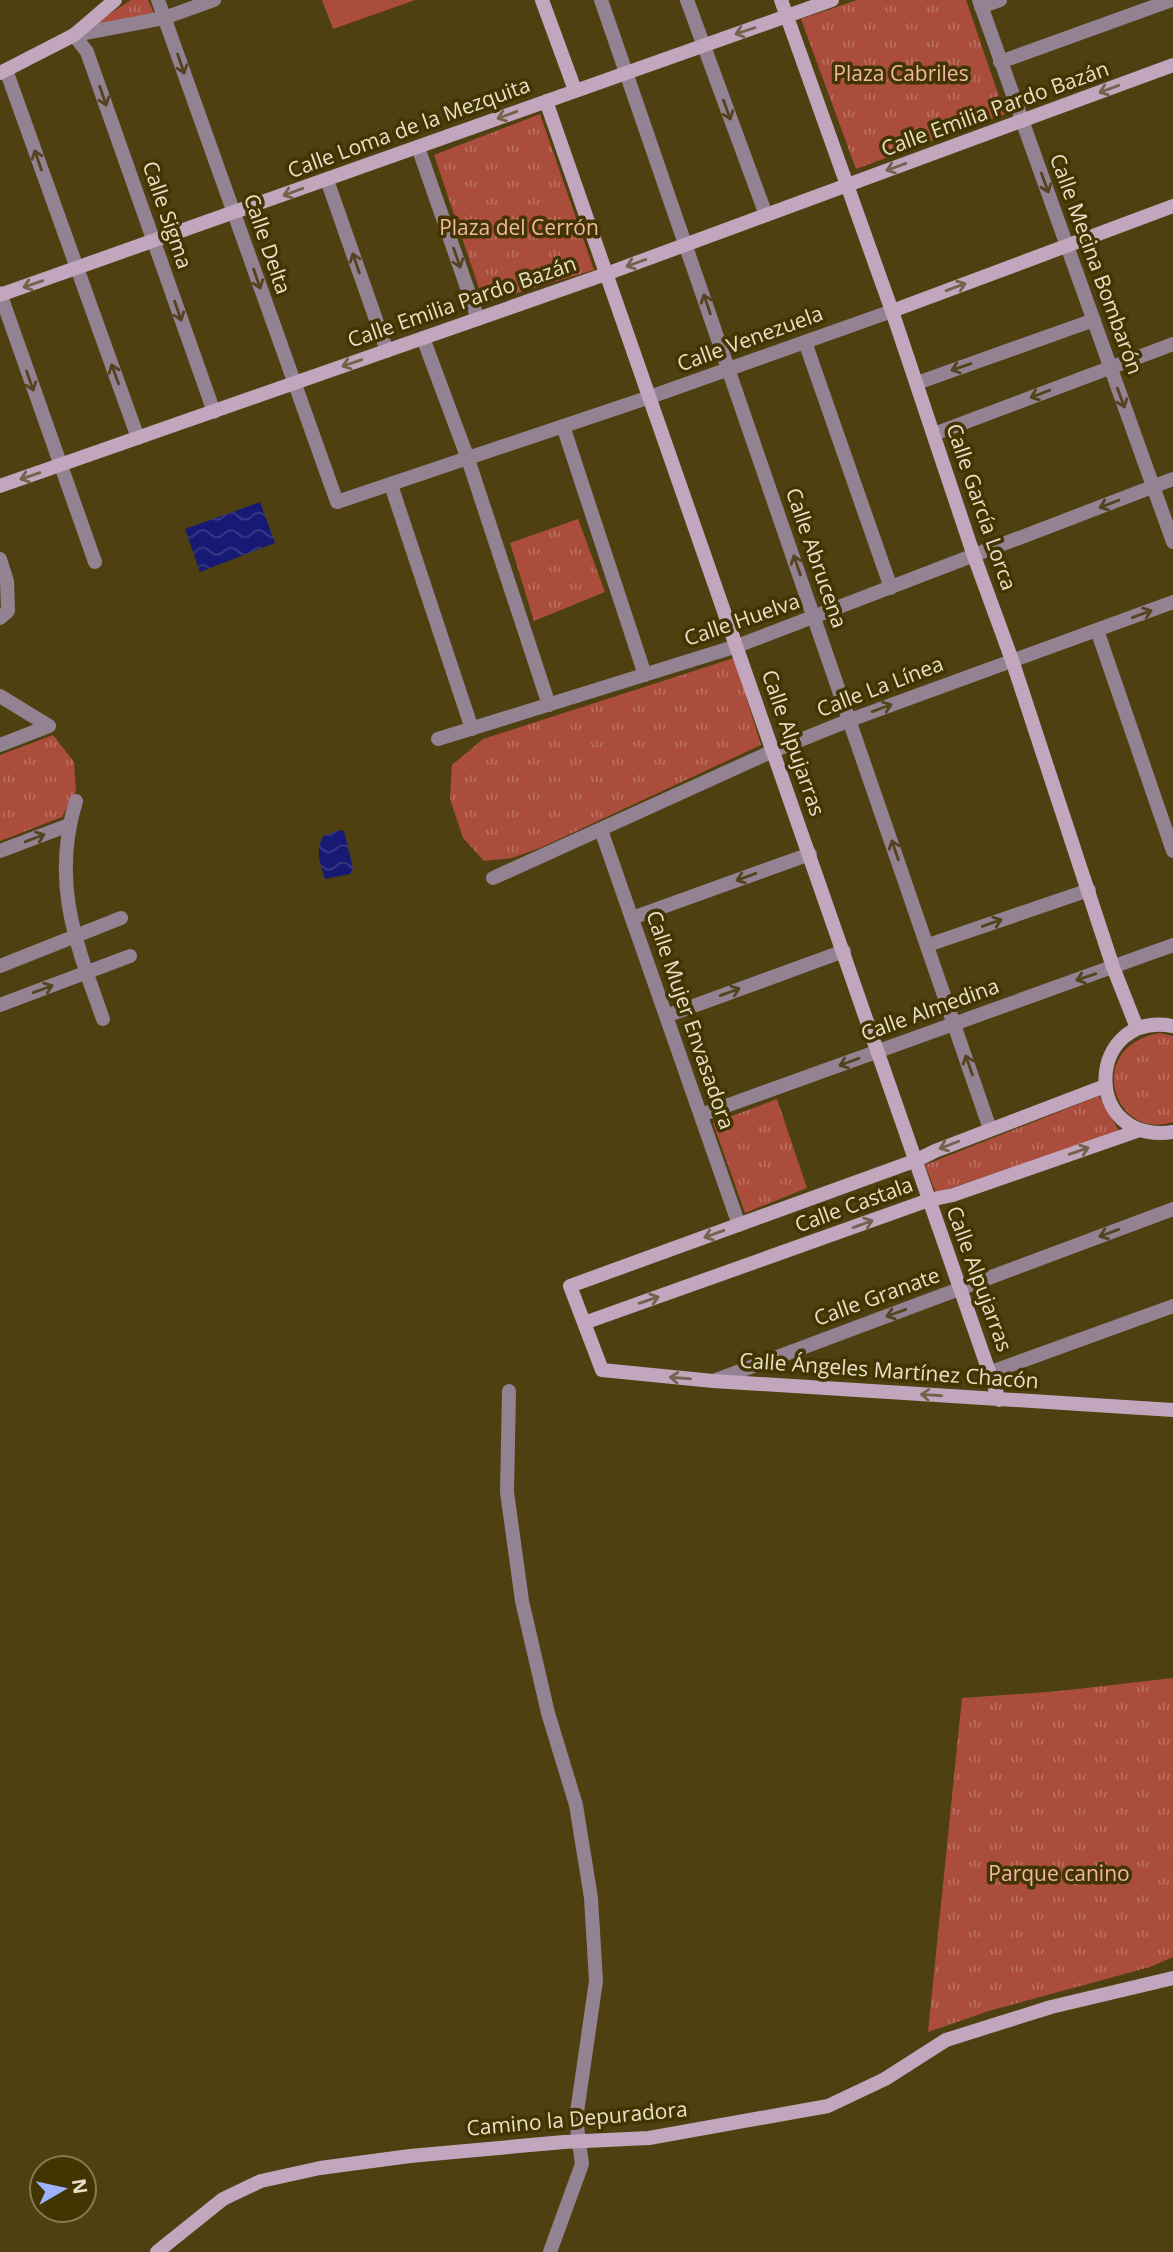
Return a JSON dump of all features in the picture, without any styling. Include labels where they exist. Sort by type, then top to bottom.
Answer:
[{"type":"street","points":[[115,0],[74,35],[3,71],[138,438]]},
{"type":"street","name":"Calle Delta","points":[[158,0],[337,502]]},
{"type":"street","points":[[74,35],[164,18],[214,0]]},
{"type":"street","points":[[542,0],[575,90]]},
{"type":"street","name":"Calle Abrucena","points":[[601,0],[990,1129]]},
{"type":"street","points":[[687,0],[766,215]]},
{"type":"street","name":"Calle García Lorca","points":[[780,0],[892,310],[974,556],[1012,660],[1113,967],[1137,1028]]},
{"type":"street","name":"Calle Loma de la Mezquita","points":[[0,294],[832,0]]},
{"type":"street","points":[[980,3],[1000,0]]},
{"type":"street","points":[[1000,62],[1172,0]]},
{"type":"street","name":"Calle Mecina Bombarón","points":[[980,3],[1173,541]]},
{"type":"street","name":"Calle Sigma","points":[[74,35],[87,52],[214,412]]},
{"type":"street","name":"Calle Emilia Pardo Bazán","points":[[0,486],[606,274],[1173,65]]},
{"type":"street","name":"Calle Alpujarras","points":[[546,101],[999,1400]]},
{"type":"street","points":[[418,147],[478,319]]},
{"type":"street","points":[[327,180],[387,351]]},
{"type":"street","name":"Calle Venezuela","points":[[337,502],[650,397],[1173,206]]},
{"type":"street","points":[[0,294],[95,562]]},
{"type":"street","points":[[917,383],[1094,320]]},
{"type":"street","points":[[424,338],[468,459],[549,705]]},
{"type":"street","points":[[805,342],[891,588]]},
{"type":"street","points":[[934,434],[1173,344]]},
{"type":"street","points":[[564,426],[645,675]]},
{"type":"street","name":"Calle Huelva","points":[[438,739],[737,646],[1173,480]]},
{"type":"street","points":[[391,485],[472,729]]},
{"type":"street","points":[[0,559],[7,581],[8,611],[0,618]]},
{"type":"street","name":"Calle La Línea","points":[[493,878],[773,751],[850,720],[1173,602]]},
{"type":"street","points":[[1097,630],[1173,851]]},
{"type":"street","points":[[0,696],[49,726],[0,745]]},
{"type":"street","points":[[76,801],[69,825],[66,879],[70,920],[103,1019]]},
{"type":"street","points":[[0,851],[69,825]]},
{"type":"street","name":"Calle Mujer Envasadora","points":[[601,830],[739,1224]]},
{"type":"street","points":[[632,918],[810,854]]},
{"type":"street","points":[[928,945],[1088,890]]},
{"type":"street","points":[[0,966],[121,918]]},
{"type":"street","name":"Calle Almedina","points":[[701,1115],[1173,945]]},
{"type":"street","points":[[666,1016],[844,951]]},
{"type":"street","points":[[0,1005],[130,956]]},
{"type":"street","points":[[1173,1026],[1154,1024],[1137,1028],[1122,1038],[1111,1052],[1105,1068],[1108,1100],[1126,1123],[1156,1134],[1173,1133]]},
{"type":"street","name":"Calle Castala","points":[[1105,1086],[990,1129],[917,1160],[570,1286],[584,1323],[929,1200],[953,1195],[1139,1130]]},
{"type":"street","name":"Calle Granate","points":[[713,1381],[1173,1209]]},
{"type":"street","points":[[991,1372],[1173,1306]]},
{"type":"street","name":"Calle Ángeles Martínez Chacón","points":[[584,1323],[602,1370],[713,1381],[1173,1410]]},
{"type":"street","points":[[509,1391],[507,1492],[522,1601],[548,1713],[576,1805],[591,1898],[596,1982],[576,2119],[582,2164],[550,2252]]},
{"type":"street","name":"Camino la Depuradora","points":[[157,2252],[223,2199],[261,2181],[320,2168],[410,2156],[649,2138],[828,2106],[885,2079],[946,2040],[1051,2007],[1171,1980]]},
{"type":"green space","points":[[131,0],[148,0],[154,13],[92,25]]},
{"type":"green space","points":[[322,0],[415,0],[333,29]]},
{"type":"green space","name":"Plaza Cabriles","points":[[857,0],[966,0],[1005,114],[856,169],[801,19]]},
{"type":"green space","name":"Plaza del Cerrón","points":[[540,114],[594,270],[484,303],[434,155]]},
{"type":"green space","points":[[578,519],[605,592],[534,621],[510,543]]},
{"type":"green space","points":[[734,658],[761,745],[540,848],[512,858],[484,861],[463,838],[450,799],[452,765],[483,739]]},
{"type":"green space","points":[[53,735],[74,762],[76,791],[62,817],[0,841],[0,755]]},
{"type":"green space","points":[[1160,1033],[1173,1036],[1173,1122],[1152,1124],[1135,1118],[1122,1106],[1115,1090],[1114,1072],[1121,1055],[1136,1041]]},
{"type":"green space","points":[[1099,1096],[1119,1131],[936,1193],[925,1165]]},
{"type":"green space","points":[[777,1099],[807,1188],[745,1213],[713,1123]]},
{"type":"green space","name":"Parque canino","points":[[1173,1678],[1173,1957],[1150,1967],[989,2011],[928,2032],[962,1698],[1060,1691]]},
{"type":"water","points":[[260,502],[275,543],[200,572],[185,529]]},
{"type":"water","points":[[344,831],[353,868],[350,874],[325,879],[319,847],[323,836]]}]
